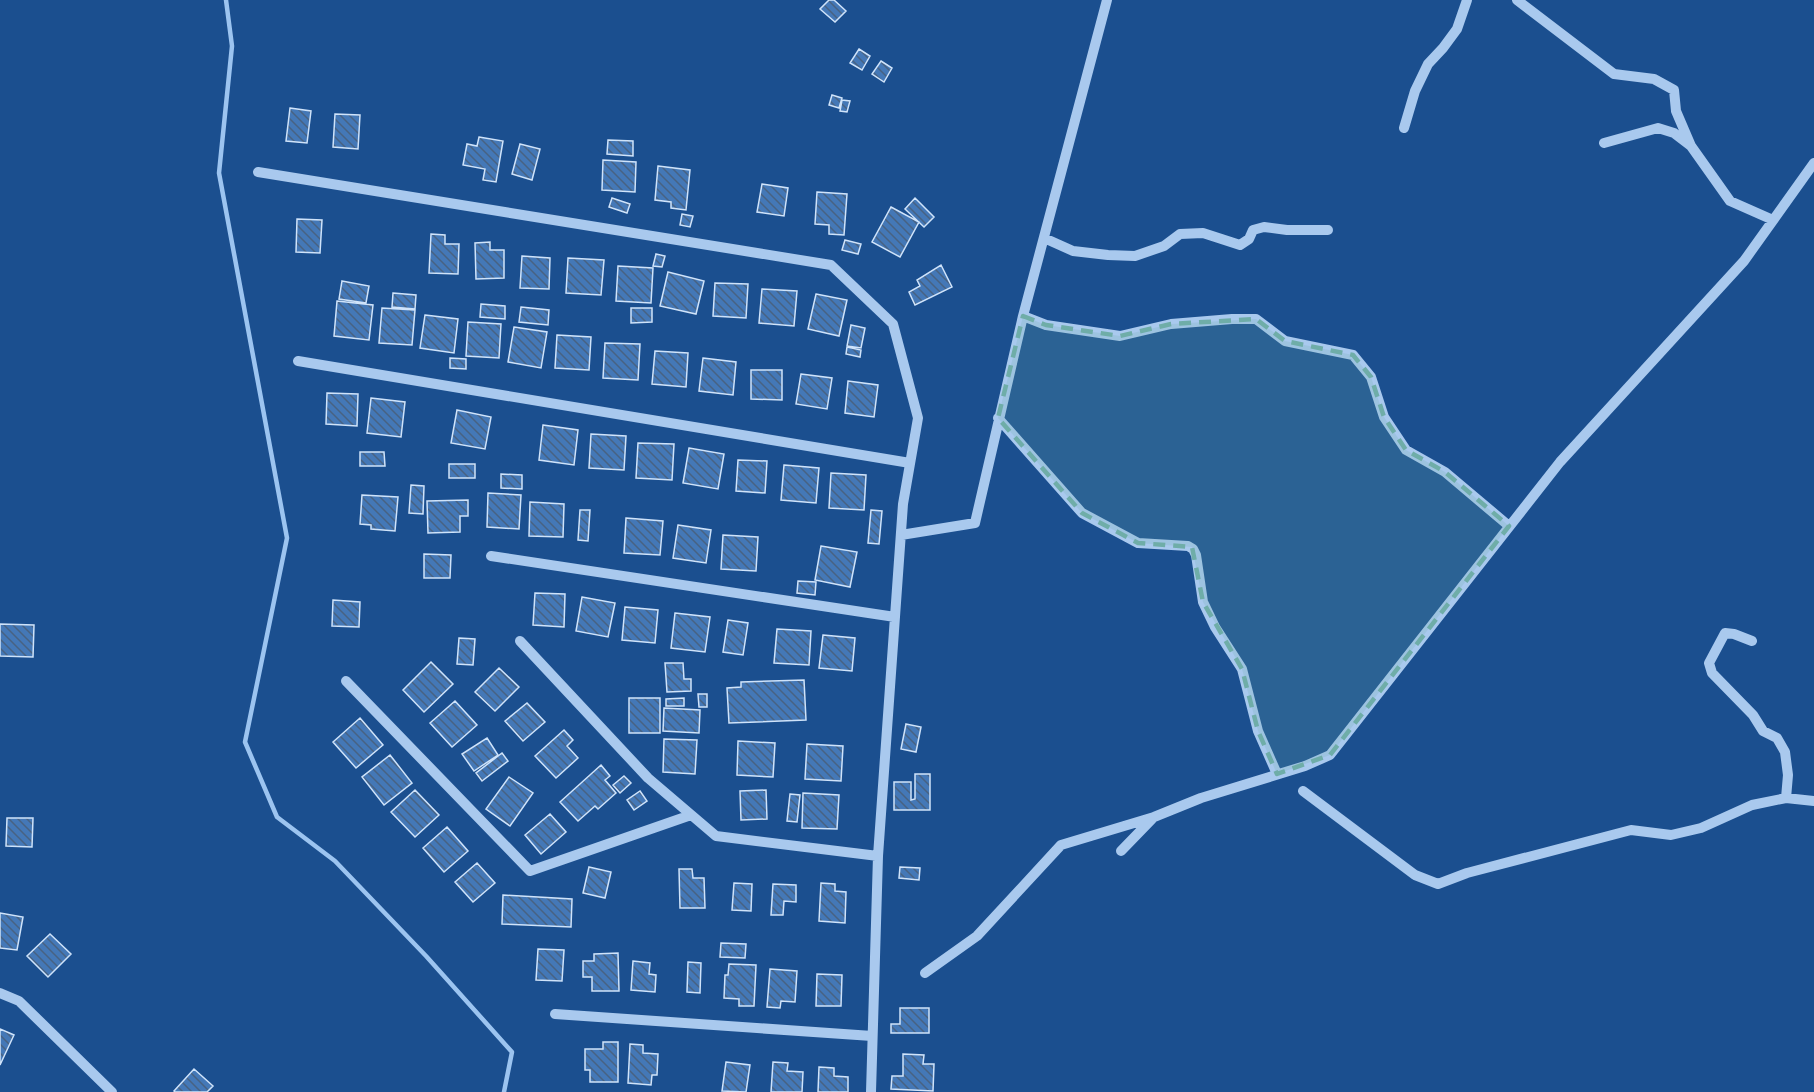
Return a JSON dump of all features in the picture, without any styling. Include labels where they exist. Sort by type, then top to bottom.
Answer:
[{"type":"street","points":[[901,535],[975,523],[1023,316],[1107,0]]},
{"type":"street","points":[[1404,128],[1415,91],[1428,64],[1457,29],[1467,0]]},
{"type":"street","points":[[1517,0],[1614,74],[1654,79],[1674,90],[1676,111],[1691,146],[1730,201],[1773,220]]},
{"type":"street","points":[[1604,143],[1658,128],[1674,133],[1691,146]]},
{"type":"street","points":[[925,973],[977,936],[1061,845],[1154,817],[1201,798],[1305,766],[1330,755],[1560,462],[1744,261],[1814,163]]},
{"type":"street","points":[[258,172],[831,265],[893,324],[918,418],[903,504],[878,856],[871,1092]]},
{"type":"street","points":[[1044,238],[1073,251],[1135,256],[1164,246],[1180,234],[1203,233],[1240,245],[1249,239],[1253,230],[1264,226],[1287,230],[1328,230]]},
{"type":"street","points":[[1023,316],[1046,325],[1120,336],[1171,324],[1256,319],[1285,341],[1353,356],[1371,377],[1384,417],[1406,450],[1445,472],[1509,526]]},
{"type":"street","points":[[298,361],[910,463]]},
{"type":"street","points":[[998,418],[1082,513],[1138,543],[1188,546],[1193,549],[1196,555],[1203,602],[1215,627],[1242,669],[1258,731],[1277,774]]},
{"type":"street","points":[[491,556],[895,617]]},
{"type":"street","points":[[1752,641],[1725,633],[1709,663],[1712,673],[1753,715],[1763,731],[1777,738],[1785,752],[1788,775],[1786,798]]},
{"type":"street","points":[[520,641],[648,778],[716,836],[878,856]]},
{"type":"street","points":[[346,681],[530,871],[691,815]]},
{"type":"street","points":[[1303,792],[1415,875],[1438,884],[1467,873],[1631,830],[1671,835],[1701,828],[1752,805],[1786,798],[1814,801]]},
{"type":"street","points":[[1120,851],[1154,817]]},
{"type":"street","points":[[0,993],[19,1001],[112,1092]]},
{"type":"street","points":[[555,1014],[872,1036]]},
{"type":"highlighted area","points":[[1023,316],[1046,325],[1120,336],[1171,324],[1256,319],[1285,341],[1353,355],[1371,377],[1384,417],[1406,450],[1445,472],[1509,526],[1330,755],[1277,774],[1258,731],[1242,669],[1203,602],[1192,547],[1138,543],[1082,513],[998,418]]},
{"type":"building","points":[[829,0],[834,0],[846,11],[835,22],[820,9]]},
{"type":"building","points":[[859,49],[870,56],[862,70],[850,63]]},
{"type":"building","points":[[881,61],[892,68],[884,82],[872,74]]},
{"type":"building","points":[[832,95],[842,98],[839,108],[829,105]]},
{"type":"building","points":[[842,100],[850,101],[847,112],[840,111]]},
{"type":"building","points":[[290,108],[311,111],[307,143],[286,141]]},
{"type":"building","points":[[335,114],[360,115],[358,149],[333,147]]},
{"type":"building","points":[[479,137],[503,141],[496,182],[483,180],[485,169],[463,165],[467,144],[477,146]]},
{"type":"building","points":[[608,140],[633,141],[633,156],[607,154]]},
{"type":"building","points":[[520,144],[540,149],[532,180],[512,174]]},
{"type":"building","points":[[603,160],[636,162],[635,192],[602,190]]},
{"type":"building","points":[[658,166],[690,170],[686,210],[671,208],[671,202],[655,200]]},
{"type":"building","points":[[762,184],[788,188],[784,216],[757,212]]},
{"type":"building","points":[[817,192],[847,194],[844,235],[829,234],[829,225],[815,224]]},
{"type":"building","points":[[612,198],[630,204],[627,213],[609,207]]},
{"type":"building","points":[[915,198],[934,217],[924,227],[905,209]]},
{"type":"building","points":[[891,207],[919,222],[900,257],[872,242]]},
{"type":"building","points":[[682,214],[693,216],[690,227],[680,225]]},
{"type":"building","points":[[297,219],[322,220],[320,253],[296,252]]},
{"type":"building","points":[[431,234],[445,235],[445,244],[459,244],[458,274],[429,273]]},
{"type":"building","points":[[845,240],[861,244],[858,254],[842,250]]},
{"type":"building","points":[[490,242],[490,250],[504,250],[504,278],[476,279],[475,243]]},
{"type":"building","points":[[656,254],[665,256],[662,267],[653,266]]},
{"type":"building","points":[[522,256],[550,258],[549,289],[520,288]]},
{"type":"building","points":[[568,258],[604,260],[601,295],[566,293]]},
{"type":"building","points":[[941,265],[952,287],[915,305],[909,292],[920,286],[917,280]]},
{"type":"building","points":[[618,266],[653,268],[651,303],[616,301]]},
{"type":"building","points":[[668,272],[704,281],[696,314],[660,306]]},
{"type":"building","points":[[342,281],[369,286],[366,303],[339,299]]},
{"type":"building","points":[[715,283],[748,284],[746,318],[713,316]]},
{"type":"building","points":[[762,289],[797,291],[794,326],[759,323]]},
{"type":"building","points":[[393,293],[416,295],[415,309],[392,307]]},
{"type":"building","points":[[816,294],[847,300],[839,336],[808,329]]},
{"type":"building","points":[[337,301],[373,305],[369,340],[334,336]]},
{"type":"building","points":[[481,304],[505,306],[505,319],[480,317]]},
{"type":"building","points":[[521,307],[549,310],[548,325],[519,322]]},
{"type":"building","points":[[382,308],[415,310],[412,345],[379,343]]},
{"type":"building","points":[[631,308],[652,308],[652,322],[631,323]]},
{"type":"building","points":[[425,315],[458,319],[454,353],[420,348]]},
{"type":"building","points":[[468,322],[501,324],[499,358],[466,356]]},
{"type":"building","points":[[851,325],[865,328],[861,348],[847,346]]},
{"type":"building","points":[[514,327],[547,332],[541,368],[508,362]]},
{"type":"building","points":[[557,335],[591,337],[589,370],[555,368]]},
{"type":"building","points":[[605,343],[640,344],[638,380],[603,378]]},
{"type":"building","points":[[847,347],[861,350],[860,357],[846,354]]},
{"type":"building","points":[[655,351],[688,353],[686,387],[652,384]]},
{"type":"building","points":[[450,358],[466,359],[466,369],[450,368]]},
{"type":"building","points":[[703,358],[736,362],[733,395],[699,391]]},
{"type":"building","points":[[751,370],[782,370],[782,400],[751,399]]},
{"type":"building","points":[[801,374],[832,378],[827,409],[796,404]]},
{"type":"building","points":[[848,381],[878,385],[874,417],[845,413]]},
{"type":"building","points":[[327,393],[358,394],[357,426],[326,424]]},
{"type":"building","points":[[371,398],[405,402],[401,437],[367,433]]},
{"type":"building","points":[[457,410],[491,417],[485,449],[451,443]]},
{"type":"building","points":[[543,425],[578,430],[574,465],[539,460]]},
{"type":"building","points":[[591,434],[626,436],[624,470],[589,468]]},
{"type":"building","points":[[638,443],[674,444],[672,480],[636,478]]},
{"type":"building","points":[[689,448],[724,454],[718,489],[683,483]]},
{"type":"building","points":[[360,452],[384,452],[385,466],[360,466]]},
{"type":"building","points":[[738,460],[767,461],[765,493],[736,491]]},
{"type":"building","points":[[449,464],[475,464],[475,478],[449,478]]},
{"type":"building","points":[[784,465],[819,468],[816,503],[781,500]]},
{"type":"building","points":[[831,473],[866,475],[864,510],[829,508]]},
{"type":"building","points":[[501,474],[522,475],[522,489],[501,488]]},
{"type":"building","points":[[411,485],[424,486],[423,514],[409,513]]},
{"type":"building","points":[[488,493],[521,495],[519,529],[487,527]]},
{"type":"building","points":[[362,495],[398,497],[395,531],[371,529],[371,525],[360,524]]},
{"type":"building","points":[[468,500],[468,516],[460,516],[460,532],[428,533],[427,501]]},
{"type":"building","points":[[530,502],[564,504],[563,537],[529,536]]},
{"type":"building","points":[[580,510],[590,510],[588,541],[578,540]]},
{"type":"building","points":[[871,510],[882,511],[879,544],[868,543]]},
{"type":"building","points":[[626,518],[663,521],[660,555],[624,553]]},
{"type":"building","points":[[678,525],[711,530],[706,563],[673,558]]},
{"type":"building","points":[[723,535],[758,537],[756,571],[721,569]]},
{"type":"building","points":[[821,546],[857,552],[850,587],[815,580]]},
{"type":"building","points":[[424,554],[451,555],[450,578],[424,578]]},
{"type":"building","points":[[798,581],[816,582],[815,595],[797,593]]},
{"type":"building","points":[[535,593],[565,594],[564,627],[533,625]]},
{"type":"building","points":[[582,597],[615,603],[608,637],[576,631]]},
{"type":"building","points":[[333,600],[360,602],[359,627],[332,626]]},
{"type":"building","points":[[625,607],[658,610],[655,643],[622,640]]},
{"type":"building","points":[[675,613],[710,617],[705,652],[671,648]]},
{"type":"building","points":[[728,620],[748,623],[743,655],[723,652]]},
{"type":"building","points":[[0,624],[34,625],[33,657],[0,656]]},
{"type":"building","points":[[777,629],[811,631],[809,665],[774,663]]},
{"type":"building","points":[[823,635],[855,638],[852,671],[819,668]]},
{"type":"building","points":[[459,638],[475,639],[473,665],[457,664]]},
{"type":"building","points":[[431,662],[453,684],[424,712],[403,690]]},
{"type":"building","points":[[665,663],[683,663],[684,679],[691,679],[691,691],[667,692]]},
{"type":"building","points":[[499,668],[519,687],[495,711],[475,692]]},
{"type":"building","points":[[804,680],[806,720],[729,723],[727,688],[741,687],[741,682]]},
{"type":"building","points":[[698,694],[707,694],[707,707],[699,707]]},
{"type":"building","points":[[629,698],[660,698],[660,733],[629,733]]},
{"type":"building","points":[[684,698],[684,706],[666,706],[666,699]]},
{"type":"building","points":[[455,701],[477,725],[452,747],[430,723]]},
{"type":"building","points":[[527,703],[545,722],[523,741],[505,721]]},
{"type":"building","points":[[664,708],[700,710],[699,733],[663,731]]},
{"type":"building","points":[[360,718],[383,745],[356,768],[333,742]]},
{"type":"building","points":[[906,724],[921,727],[916,752],[901,749]]},
{"type":"building","points":[[564,730],[573,740],[567,746],[578,758],[556,778],[535,756]]},
{"type":"building","points":[[487,738],[498,755],[474,771],[462,754]]},
{"type":"building","points":[[664,739],[697,740],[695,774],[663,772]]},
{"type":"building","points":[[738,741],[775,743],[773,777],[737,775]]},
{"type":"building","points":[[807,744],[843,746],[841,781],[805,779]]},
{"type":"building","points":[[502,753],[508,761],[482,781],[476,773]]},
{"type":"building","points":[[390,755],[412,783],[384,805],[362,777]]},
{"type":"building","points":[[601,765],[610,776],[605,780],[616,793],[598,809],[595,806],[578,821],[560,802]]},
{"type":"building","points":[[915,774],[930,774],[930,810],[894,810],[894,782],[911,782],[911,800],[915,799]]},
{"type":"building","points":[[624,776],[631,783],[620,793],[613,785]]},
{"type":"building","points":[[509,777],[533,793],[510,826],[486,809]]},
{"type":"building","points":[[415,790],[439,815],[415,837],[391,812]]},
{"type":"building","points":[[766,790],[767,819],[741,820],[740,791]]},
{"type":"building","points":[[640,791],[647,801],[634,810],[627,800]]},
{"type":"building","points":[[803,793],[839,795],[837,829],[802,828]]},
{"type":"building","points":[[790,794],[800,795],[797,822],[787,821]]},
{"type":"building","points":[[550,814],[566,832],[541,854],[525,835]]},
{"type":"building","points":[[7,818],[33,818],[32,847],[6,846]]},
{"type":"building","points":[[447,827],[468,851],[444,872],[423,848]]},
{"type":"building","points":[[477,863],[495,883],[473,902],[455,882]]},
{"type":"building","points":[[589,867],[611,872],[605,898],[583,893]]},
{"type":"building","points":[[900,867],[920,868],[919,880],[899,878]]},
{"type":"building","points":[[679,869],[692,869],[693,878],[704,878],[705,908],[680,908]]},
{"type":"building","points":[[734,883],[752,884],[751,911],[732,910]]},
{"type":"building","points":[[821,883],[835,884],[835,891],[846,892],[845,923],[819,921]]},
{"type":"building","points":[[773,884],[796,885],[796,902],[784,901],[783,915],[771,915]]},
{"type":"building","points":[[503,895],[572,899],[571,927],[502,924]]},
{"type":"building","points":[[0,913],[23,917],[17,950],[0,948]]},
{"type":"building","points":[[50,934],[71,954],[48,977],[27,956]]},
{"type":"building","points":[[721,943],[746,944],[745,958],[720,957]]},
{"type":"building","points":[[538,949],[564,950],[562,981],[536,980]]},
{"type":"building","points":[[618,953],[619,991],[592,991],[592,977],[583,977],[583,961],[594,961],[594,954]]},
{"type":"building","points":[[633,961],[650,963],[649,974],[656,975],[655,992],[631,990]]},
{"type":"building","points":[[688,962],[701,963],[700,993],[687,992]]},
{"type":"building","points":[[729,964],[756,965],[754,1006],[739,1006],[739,999],[724,998],[725,975],[728,975]]},
{"type":"building","points":[[770,969],[797,971],[795,1002],[781,1001],[780,1008],[767,1007]]},
{"type":"building","points":[[817,974],[842,975],[841,1006],[816,1006]]},
{"type":"building","points":[[900,1008],[929,1008],[929,1033],[891,1033],[891,1024],[900,1024]]},
{"type":"building","points":[[0,1029],[14,1035],[0,1065]]},
{"type":"building","points":[[603,1042],[618,1042],[618,1082],[590,1082],[590,1070],[585,1070],[585,1049],[603,1049]]},
{"type":"building","points":[[630,1044],[643,1045],[643,1053],[658,1054],[657,1075],[652,1075],[651,1085],[628,1083]]},
{"type":"building","points":[[903,1054],[924,1055],[923,1064],[934,1064],[933,1091],[891,1089],[892,1076],[903,1076]]},
{"type":"building","points":[[726,1062],[750,1065],[746,1092],[722,1091]]},
{"type":"building","points":[[773,1062],[788,1063],[787,1071],[803,1072],[802,1092],[771,1092]]},
{"type":"building","points":[[819,1067],[834,1068],[834,1076],[848,1077],[848,1092],[818,1092]]},
{"type":"building","points":[[194,1069],[213,1086],[207,1092],[175,1092],[174,1091]]},
{"type":"waterway","points":[[226,0],[232,46],[219,173],[287,538],[245,742],[277,817],[335,861],[426,956],[512,1052],[504,1092]]}]
